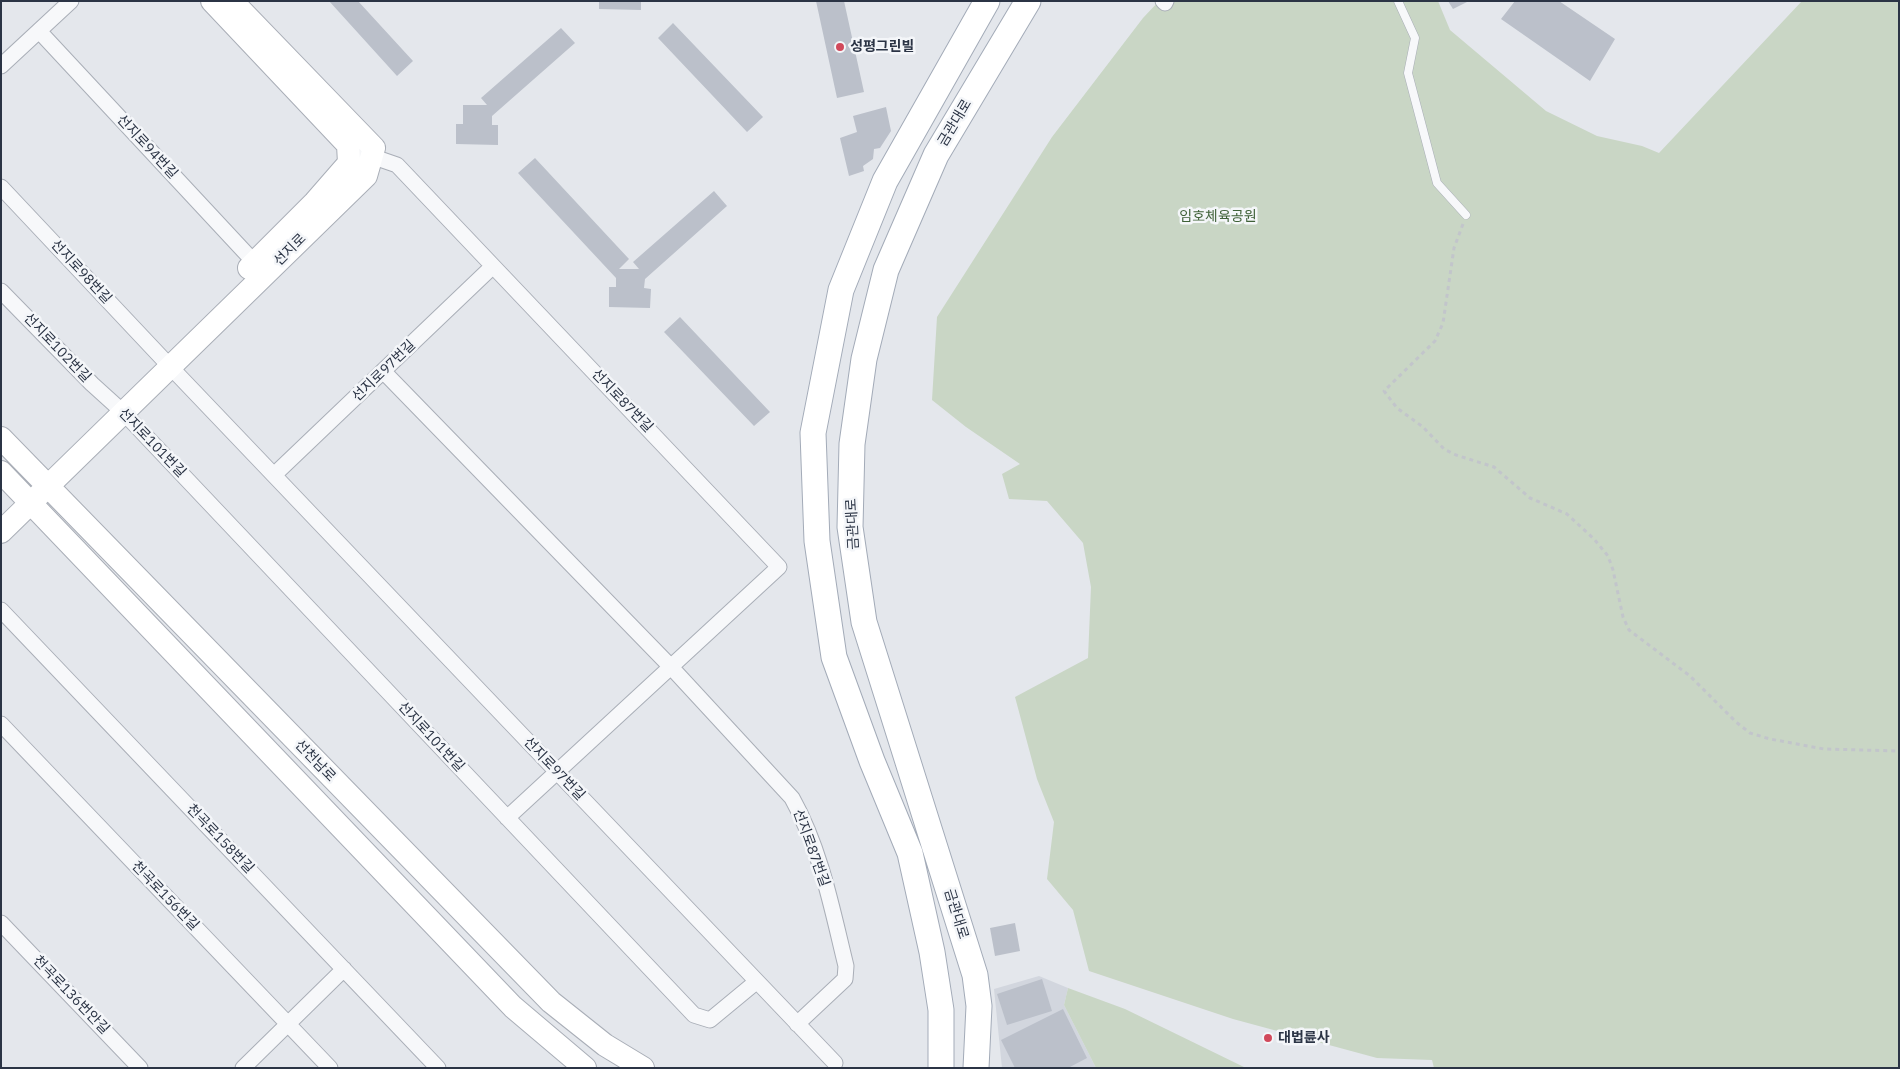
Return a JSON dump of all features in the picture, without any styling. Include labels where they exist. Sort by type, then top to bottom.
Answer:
[{"type":"main road","points":[[212,1],[348,145],[348,153]]},
{"type":"main road","points":[[232,1],[374,148],[371,156]]},
{"type":"main road","points":[[941,1068],[941,1010],[932,952],[910,853],[872,761],[834,657],[817,541],[813,433],[841,290],[885,181],[987,1]]},
{"type":"main road","name":"금관대로","points":[[976,1068],[979,1006],[975,975],[864,622],[850,527],[852,444],[864,359],[886,270],[936,155],[1028,1]]},
{"type":"main road","name":"선지로","points":[[166,362],[254,263],[315,202],[349,163],[348,153]]},
{"type":"main road","name":"선지로","points":[[27,498],[166,362],[366,176],[371,156]]},
{"type":"main road","name":"선천남로","points":[[1,438],[550,1002],[605,1045],[643,1068]]},
{"type":"main road","name":"선천남로","points":[[1,472],[513,1007],[585,1068]]},
{"type":"main road","points":[[1,513],[27,498]]},
{"type":"main road","points":[[1,532],[27,498]]},
{"type":"street","points":[[1,66],[71,1]]},
{"type":"street","name":"선지로94번길","points":[[39,31],[254,263]]},
{"type":"street","name":"선지로87번길","points":[[348,153],[371,156],[397,165],[779,567],[507,818]]},
{"type":"street","name":"선지로98번길","points":[[1,187],[166,362]]},
{"type":"street","name":"선지로97번길","points":[[274,475],[493,266]]},
{"type":"street","name":"선지로102번길","points":[[1,291],[92,384],[119,408]]},
{"type":"street","name":"선지로97번길","points":[[166,362],[835,1063]]},
{"type":"street","name":"선지로87번길","points":[[383,371],[671,667],[792,798],[804,820],[825,880],[846,966],[845,979],[797,1024]]},
{"type":"street","name":"선지로101번길","points":[[119,408],[694,1015],[710,1020],[756,982]]},
{"type":"street","name":"천곡로158번길","points":[[1,610],[438,1068]]},
{"type":"street","name":"천곡로156번길","points":[[3,728],[330,1068]]},
{"type":"street","name":"천곡로136번안길","points":[[1,923],[140,1068]]},
{"type":"street","points":[[243,1068],[344,969]]},
{"type":"lane","points":[[1398,1],[1415,38],[1408,73],[1437,183],[1466,215]]},
{"type":"path","points":[[1466,215],[1454,248],[1443,323],[1435,341],[1384,391],[1397,408],[1424,427],[1444,449],[1456,455],[1494,467],[1530,498],[1566,514],[1594,539],[1608,556],[1623,617],[1629,630],[1690,676],[1736,722],[1750,733],[1770,739],[1824,749],[1899,752]]},
{"type":"shaded area","points":[[1039,976],[1068,988],[1064,1005],[1096,1068],[1002,1068],[994,989]]},
{"type":"green space","name":"임호체육공원","points":[[1159,1],[1438,1],[1450,30],[1546,111],[1597,136],[1642,146],[1659,153],[1802,1],[1899,1],[1899,1068],[1434,1068],[1432,1060],[1377,1058],[1233,1019],[1089,971],[1073,910],[1047,879],[1054,822],[1037,779],[1015,697],[1088,658],[1091,587],[1083,543],[1047,501],[1009,499],[1002,474],[1020,464],[966,427],[932,400],[937,317],[1052,137],[1143,18]]},
{"type":"green space","points":[[1068,988],[1125,1009],[1246,1068],[1096,1068],[1064,1005]]},
{"type":"building","points":[[329,1],[358,1],[413,61],[397,76]]},
{"type":"building","points":[[599,1],[641,1],[641,10],[599,9]]},
{"type":"building","name":"성평그린빌","points":[[816,1],[844,1],[864,92],[837,98]]},
{"type":"building","points":[[1448,1],[1469,1],[1453,9]]},
{"type":"building","points":[[1515,1],[1559,1],[1615,39],[1590,81],[1501,19]]},
{"type":"building","points":[[673,23],[763,117],[747,132],[658,38]]},
{"type":"building","points":[[561,28],[575,43],[492,116],[492,125],[498,125],[498,145],[456,144],[456,124],[463,124],[463,105],[487,105],[481,98]]},
{"type":"building","points":[[886,107],[891,131],[880,148],[874,149],[873,159],[863,166],[864,171],[849,176],[840,138],[857,132],[853,116]]},
{"type":"building","points":[[535,158],[629,259],[619,269],[639,269],[633,262],[714,191],[727,206],[645,279],[644,288],[651,289],[650,308],[609,307],[609,287],[616,287],[616,278],[518,173]]},
{"type":"building","points":[[680,317],[770,412],[754,426],[664,332]]},
{"type":"building","points":[[1015,923],[1020,951],[995,956],[990,928]]},
{"type":"building","points":[[1042,979],[1052,1011],[1007,1025],[997,994]]},
{"type":"building","points":[[1063,1009],[1087,1058],[1068,1068],[1015,1068],[1001,1040]]},
{"type":"place","name":"성평그린빌","points":[[840,47]]},
{"type":"place","name":"대법륜사","points":[[1268,1038]]}]
